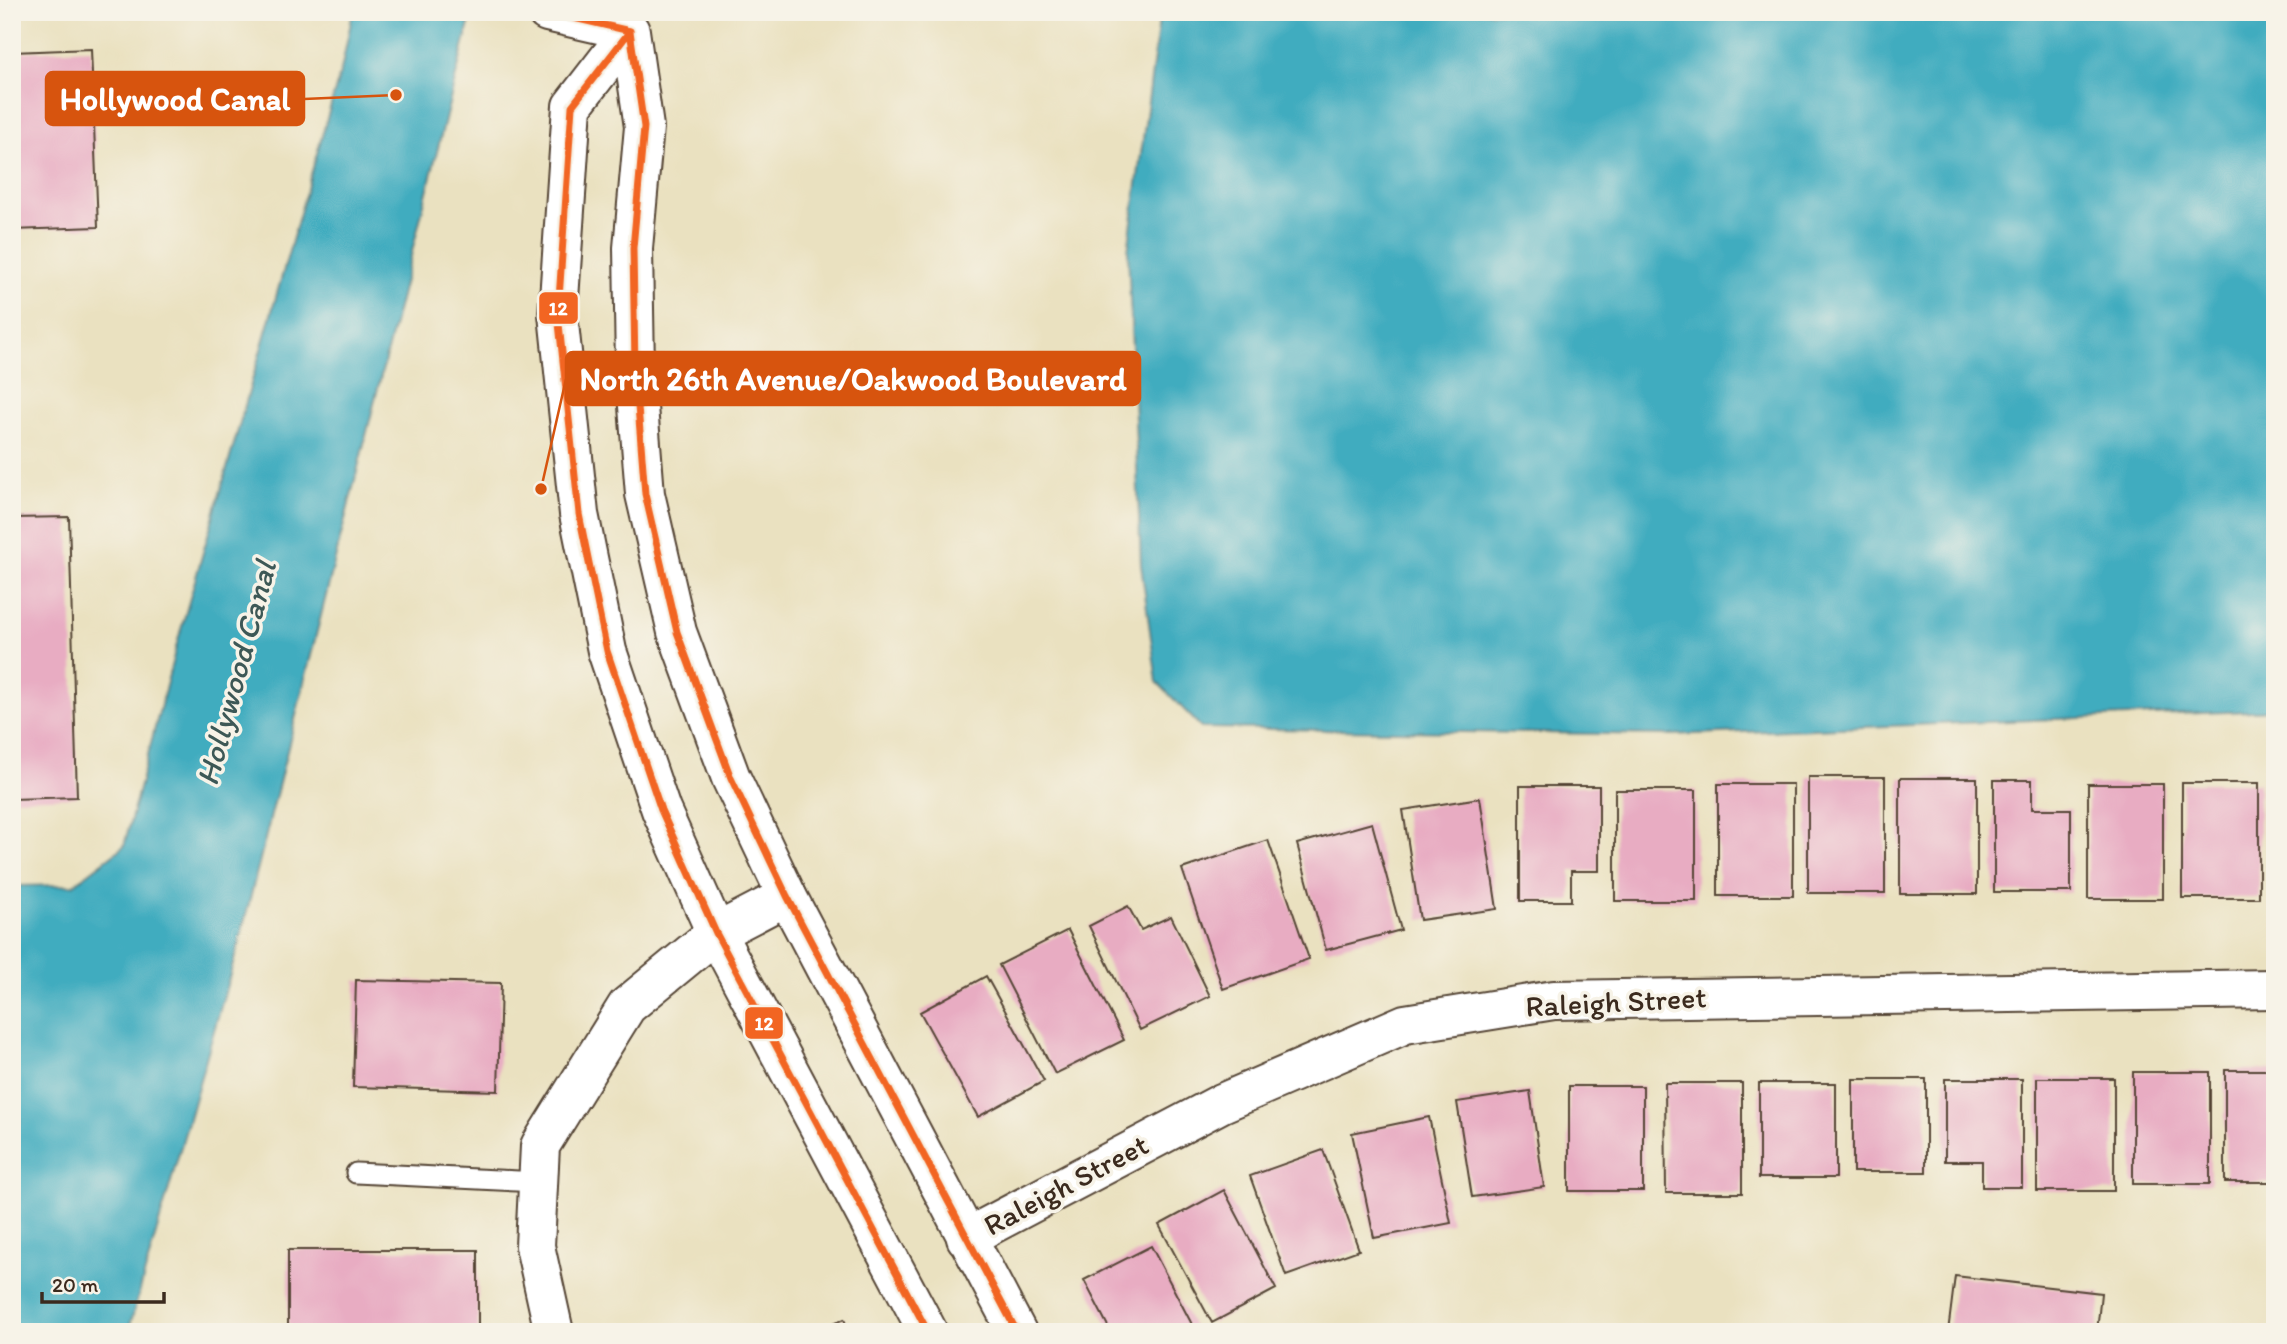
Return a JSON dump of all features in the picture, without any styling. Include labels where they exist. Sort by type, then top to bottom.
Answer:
[{"type":"street","points":[[547,12],[632,22]]},
{"type":"street","points":[[632,22],[644,127],[633,248],[635,369],[645,494],[677,632],[732,778],[787,896],[1017,1332]]},
{"type":"street","points":[[632,22],[572,106],[558,314],[579,514],[607,651],[662,810],[716,933],[928,1332]]},
{"type":"street","points":[[554,1332],[535,1246],[540,1146],[627,1006],[716,933],[787,896]]},
{"type":"street","name":"Raleigh Street","points":[[966,1238],[1222,1103],[1405,1024],[1554,1000],[2275,989]]},
{"type":"lane","points":[[356,1173],[538,1182]]},
{"type":"water","points":[[353,12],[472,12],[239,943],[128,1332],[12,1332],[12,1148],[20,1120],[12,1105],[12,886],[73,885],[124,846],[178,640],[342,66]]},
{"type":"water","points":[[1160,12],[2275,12],[2275,710],[1670,735],[1202,728],[1157,682],[1141,565],[1128,251]]},
{"type":"building","points":[[91,49],[98,227],[12,230],[12,52]]},
{"type":"building","points":[[69,517],[77,797],[12,799],[12,518]]},
{"type":"building","points":[[1808,777],[1885,777],[1885,893],[1808,893]]},
{"type":"building","points":[[1900,778],[1977,778],[1977,894],[1900,894]]},
{"type":"building","points":[[1994,780],[2032,780],[2032,809],[2071,809],[2071,892],[1994,892]]},
{"type":"building","points":[[2182,783],[2259,783],[2259,898],[2182,898]]},
{"type":"building","points":[[1718,784],[1793,784],[1793,896],[1718,896]]},
{"type":"building","points":[[2088,784],[2163,784],[2163,899],[2088,899]]},
{"type":"building","points":[[1520,786],[1599,786],[1599,871],[1571,871],[1571,901],[1520,901]]},
{"type":"building","points":[[1615,790],[1696,790],[1696,901],[1615,901]]},
{"type":"building","points":[[1480,798],[1497,909],[1420,920],[1403,810]]},
{"type":"building","points":[[1372,823],[1401,930],[1326,950],[1297,844]]},
{"type":"building","points":[[1268,840],[1309,959],[1223,989],[1182,869]]},
{"type":"building","points":[[1128,906],[1141,930],[1171,916],[1210,996],[1140,1030],[1089,926]]},
{"type":"building","points":[[1068,930],[1124,1040],[1055,1074],[999,965]]},
{"type":"building","points":[[986,976],[1044,1081],[978,1117],[920,1012]]},
{"type":"building","points":[[356,980],[501,983],[498,1091],[353,1087]]},
{"type":"building","points":[[2225,1070],[2275,1070],[2275,1182],[2225,1182]]},
{"type":"building","points":[[2133,1072],[2210,1072],[2210,1184],[2133,1184]]},
{"type":"building","points":[[2037,1078],[2114,1078],[2114,1191],[2037,1191]]},
{"type":"building","points":[[1853,1079],[1926,1079],[1926,1172],[1853,1172]]},
{"type":"building","points":[[1945,1079],[2022,1079],[2022,1187],[1982,1187],[1982,1161],[1945,1161]]},
{"type":"building","points":[[1665,1083],[1742,1083],[1742,1193],[1666,1193]]},
{"type":"building","points":[[1759,1083],[1836,1083],[1836,1178],[1759,1178]]},
{"type":"building","points":[[1569,1086],[1643,1086],[1643,1191],[1569,1191]]},
{"type":"building","points":[[1530,1091],[1544,1187],[1472,1197],[1457,1102]]},
{"type":"building","points":[[1429,1117],[1451,1223],[1374,1238],[1352,1133]]},
{"type":"building","points":[[1323,1150],[1359,1250],[1286,1276],[1250,1176]]},
{"type":"building","points":[[1224,1190],[1276,1289],[1212,1323],[1159,1225]]},
{"type":"building","points":[[1151,1246],[1196,1332],[1111,1332],[1084,1280]]},
{"type":"building","points":[[288,1250],[478,1250],[478,1332],[288,1332]]},
{"type":"building","points":[[1955,1276],[2101,1293],[2097,1332],[1948,1332]]},
{"type":"building","points":[[844,1319],[849,1332],[814,1332]]},
{"type":"transit line","name":"12","points":[[548,12],[630,31]]},
{"type":"transit line","name":"12","points":[[630,31],[572,106],[558,314],[579,514],[607,651],[661,810],[716,933],[928,1332]]},
{"type":"transit line","name":"12","points":[[630,31],[644,127],[633,248],[635,369],[645,494],[677,632],[731,778],[787,896],[1017,1332]]},
{"type":"place","name":"Hollywood Canal","points":[[396,95]]},
{"type":"place","name":"North 26th Avenue/Oakwood Boulevard","points":[[541,489]]}]
